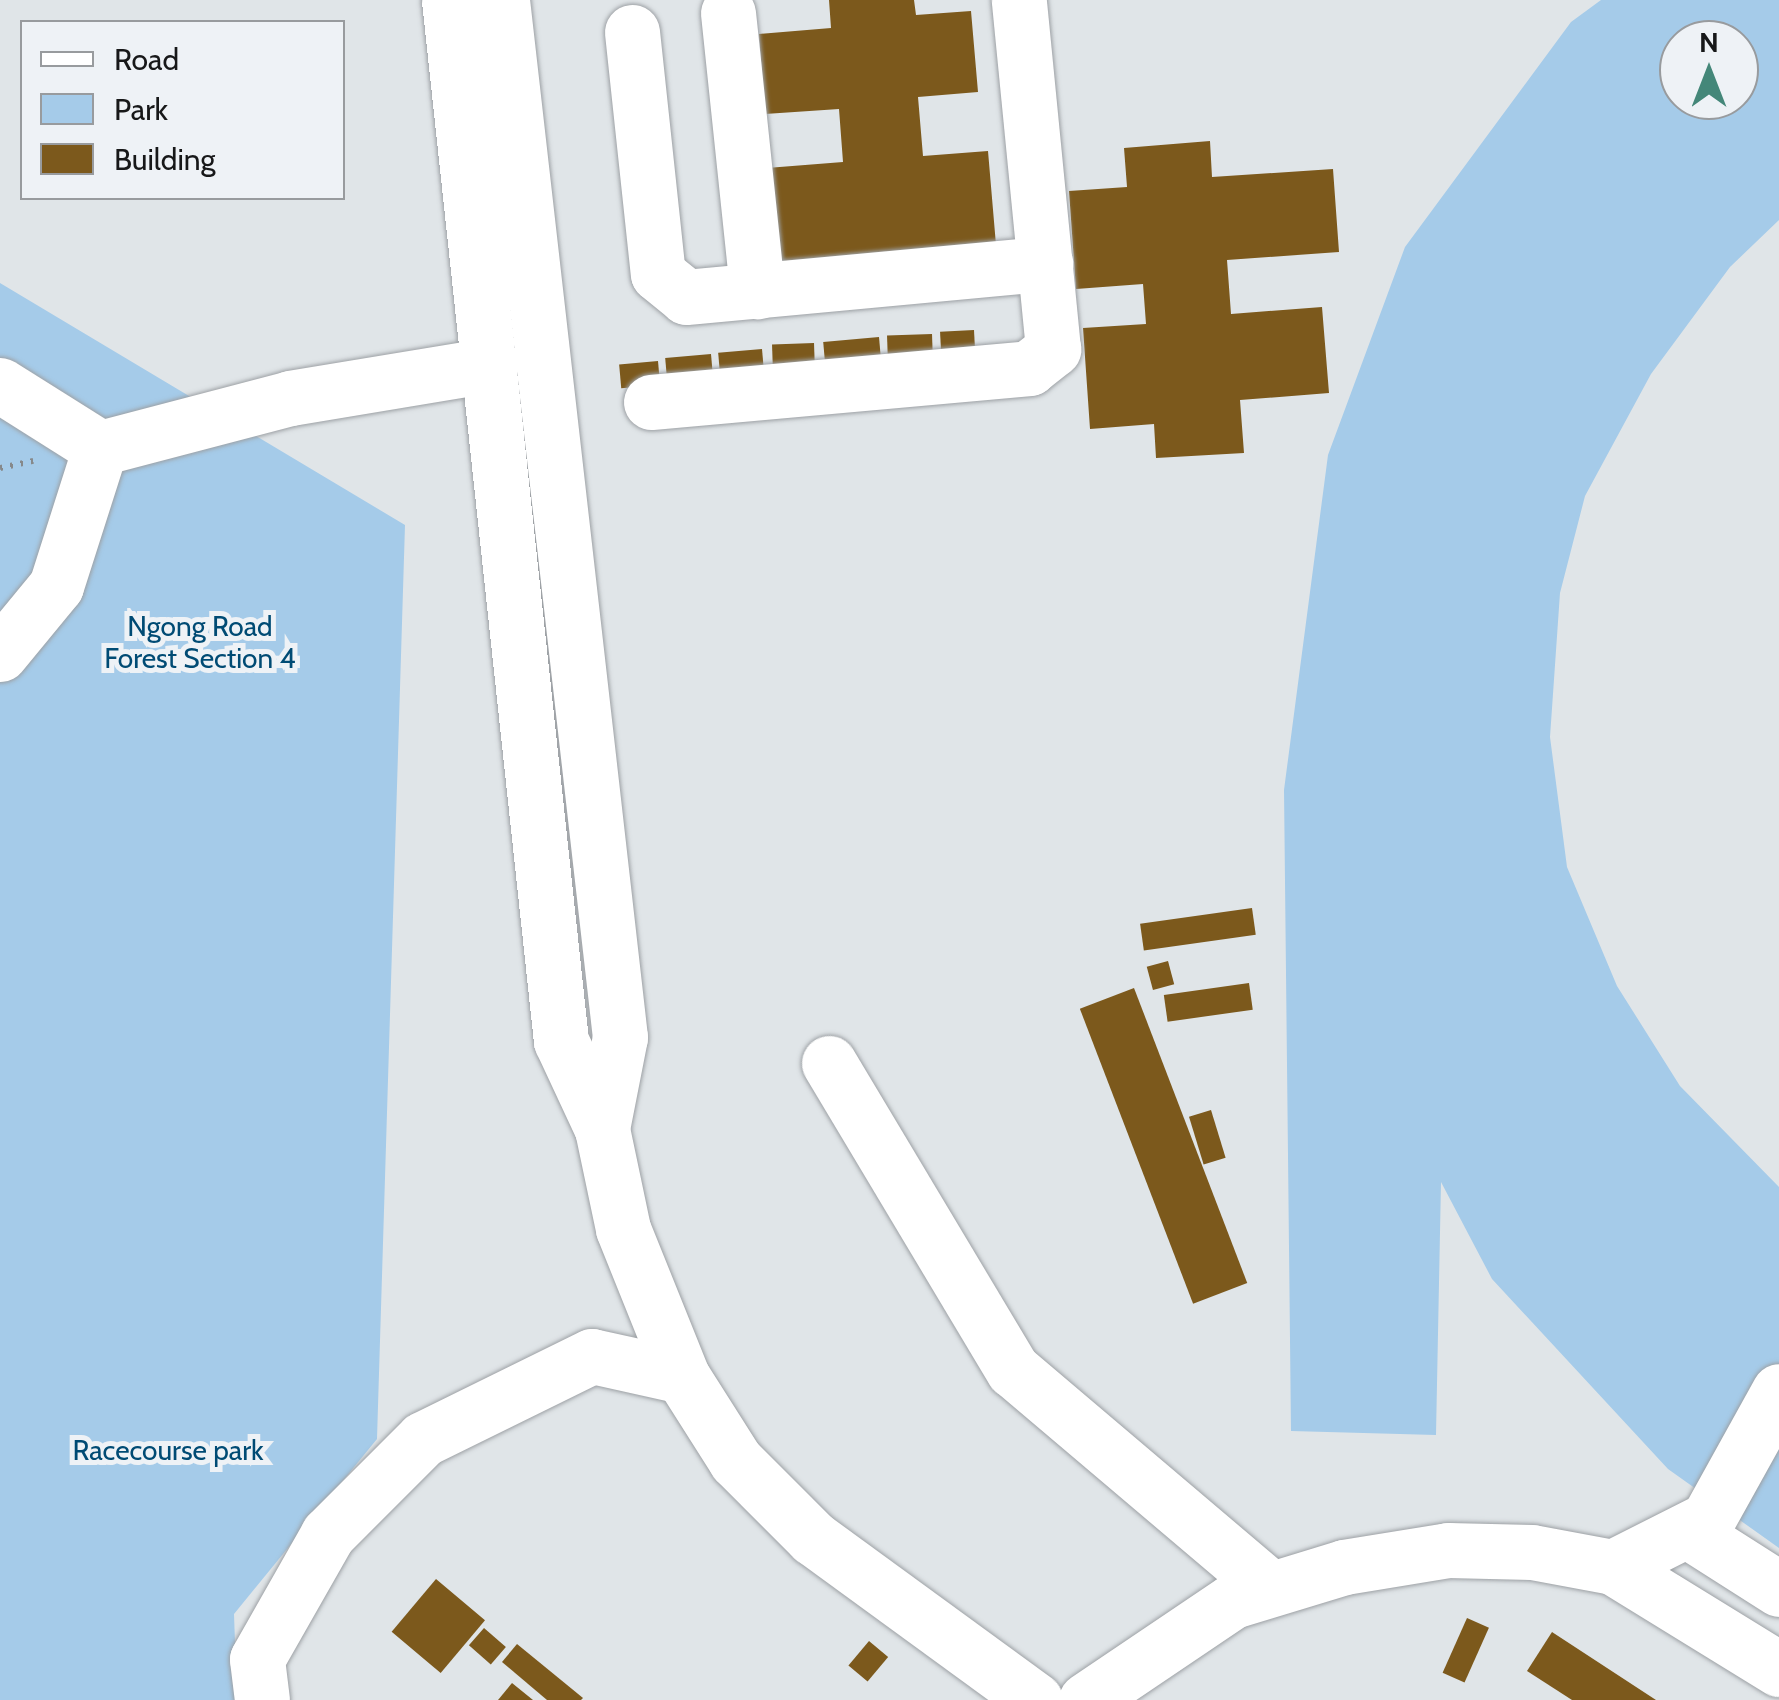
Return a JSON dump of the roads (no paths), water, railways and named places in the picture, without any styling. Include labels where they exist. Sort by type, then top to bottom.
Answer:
[{"type":"lane","points":[[449,0],[561,1041],[602,1129],[623,1229],[682,1376],[736,1461],[813,1538],[1035,1700]]},
{"type":"lane","points":[[502,0],[620,1037],[602,1129]]},
{"type":"lane","points":[[650,402],[1028,368],[1053,349],[1019,0]]},
{"type":"lane","points":[[728,14],[756,291]]},
{"type":"lane","points":[[632,32],[658,274],[686,297],[1045,264]]},
{"type":"lane","points":[[0,385],[100,448],[290,398],[490,365]]},
{"type":"lane","points":[[0,654],[56,586],[100,448]]},
{"type":"lane","points":[[830,1062],[1013,1370],[1272,1589]]},
{"type":"lane","points":[[262,1700],[258,1659],[328,1534],[423,1439],[592,1356],[682,1376]]},
{"type":"lane","points":[[1613,1567],[1708,1519],[1779,1391]]},
{"type":"lane","points":[[1688,1531],[1779,1589]]},
{"type":"lane","points":[[1086,1700],[1202,1620],[1272,1589],[1448,1550],[1532,1552],[1613,1567],[1779,1669]]},
{"type":"park label","name":"Ngong Road Forest Section 4","points":[[200,642]]},
{"type":"park label","name":"Racecourse park","points":[[168,1450]]}]
